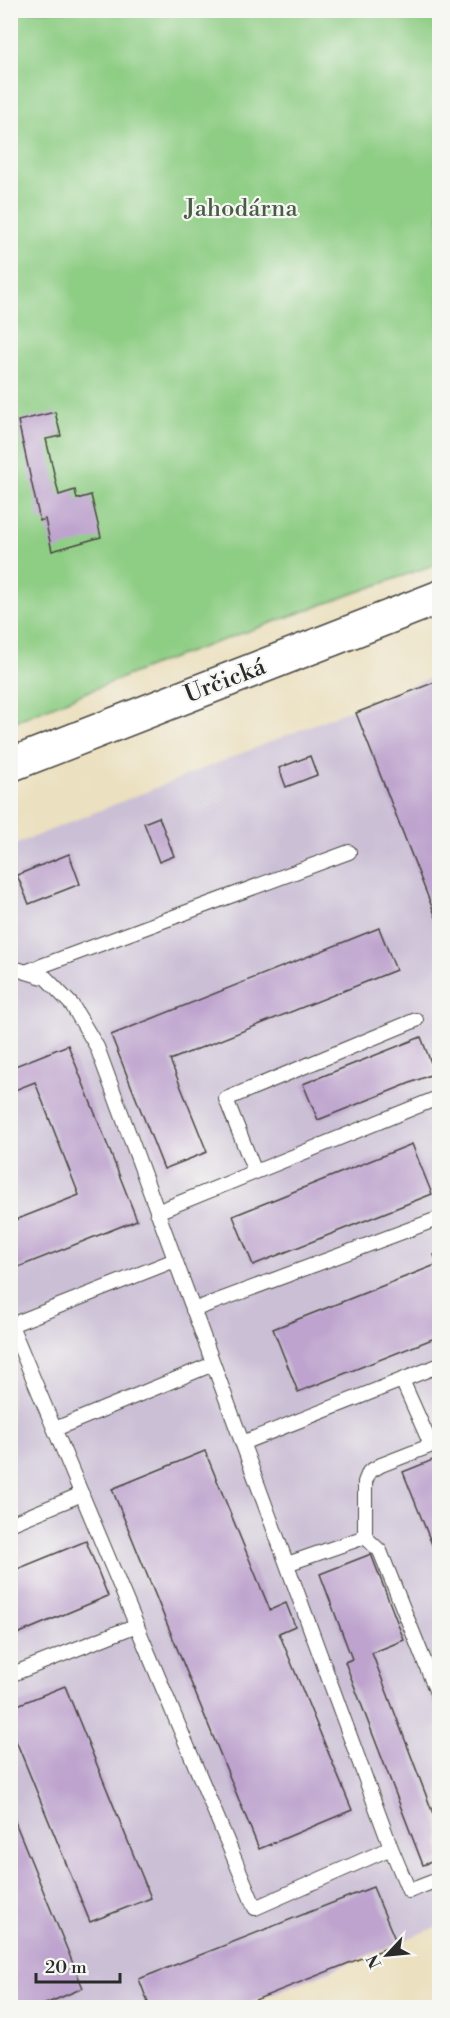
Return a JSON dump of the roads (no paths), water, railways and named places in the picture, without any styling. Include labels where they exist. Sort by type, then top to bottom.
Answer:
[{"type":"street","name":"Určická","points":[[10,765],[440,597]]},
{"type":"lane","points":[[25,972],[349,852]]},
{"type":"lane","points":[[10,968],[46,978],[72,1005],[97,1047],[409,1892],[440,1879]]},
{"type":"lane","points":[[255,1172],[226,1099],[416,1020]]},
{"type":"lane","points":[[157,1212],[440,1097]]},
{"type":"lane","points":[[193,1310],[440,1218]]},
{"type":"lane","points":[[175,1260],[11,1324],[255,1908],[391,1848]]},
{"type":"lane","points":[[55,1429],[213,1364]]},
{"type":"lane","points":[[242,1443],[440,1365]]},
{"type":"lane","points":[[402,1380],[435,1443],[369,1472],[365,1482],[365,1537],[380,1551],[440,1700]]},
{"type":"lane","points":[[10,1524],[82,1494]]},
{"type":"lane","points":[[287,1564],[365,1537]]},
{"type":"lane","points":[[10,1675],[136,1624]]},
{"type":"park label","name":"Jahodárna","points":[[241,209]]}]
